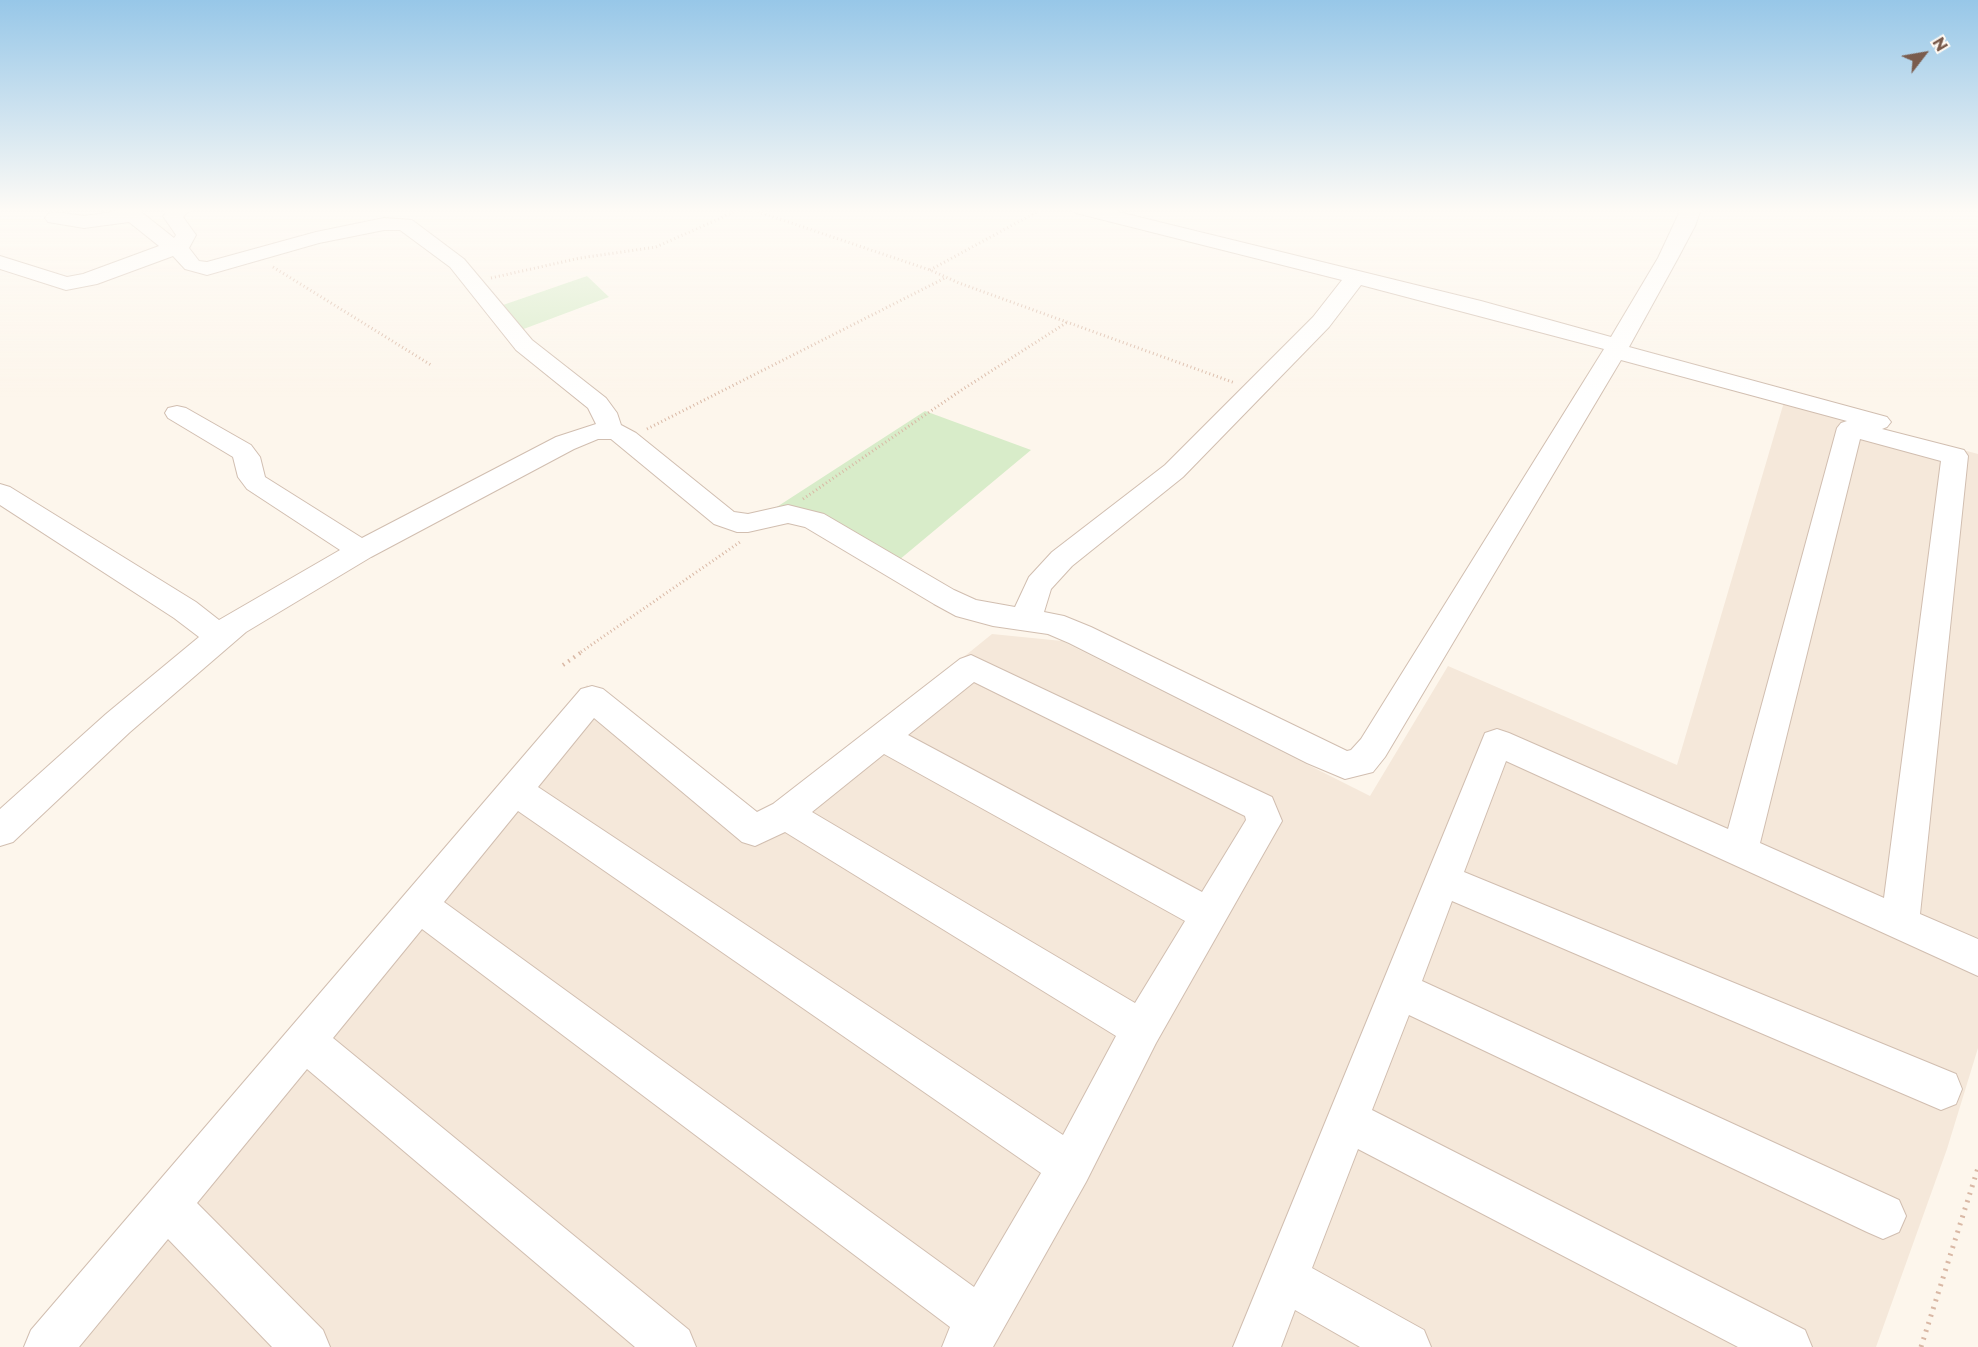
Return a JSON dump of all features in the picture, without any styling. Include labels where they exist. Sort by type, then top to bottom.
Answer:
[{"type":"street","points":[[30,272],[66,284],[110,272]]},
{"type":"street","points":[[464,272],[524,345],[597,403],[618,435],[724,519],[737,523],[748,523],[799,515],[814,520],[944,597],[967,608],[993,615],[1053,624],[1080,635],[1346,765],[1361,762],[1373,748],[1617,348],[1660,272]]},
{"type":"street","points":[[1335,272],[1978,449]]},
{"type":"street","points":[[1028,619],[1031,601],[1039,584],[1062,560],[1173,471],[1321,322],[1356,277]]},
{"type":"street","points":[[177,413],[242,451],[247,457],[251,477],[256,483],[361,550]]},
{"type":"street","points":[[1740,851],[1850,428],[1956,456],[1900,922]]},
{"type":"street","points":[[0,831],[118,723],[252,613],[361,550],[565,443],[594,432],[618,435]]},
{"type":"street","points":[[0,493],[185,610],[220,637]]},
{"type":"street","points":[[48,1347],[592,698],[755,831],[785,814],[971,667],[1260,807],[1264,821],[1142,1029],[1070,1166],[974,1334],[419,905]]},
{"type":"street","points":[[882,737],[1208,914]]},
{"type":"street","points":[[1257,1347],[1497,742],[1978,957]]},
{"type":"street","points":[[515,790],[1070,1166]]},
{"type":"street","points":[[785,814],[1142,1029]]},
{"type":"street","points":[[1442,880],[1941,1089]]},
{"type":"street","points":[[1398,990],[1883,1216]]},
{"type":"street","points":[[305,1041],[672,1347]]},
{"type":"street","points":[[1347,1120],[1788,1347]]},
{"type":"street","points":[[166,1205],[306,1347]]},
{"type":"street","points":[[1284,1278],[1407,1347]]},
{"type":"path","points":[[280,272],[431,365]]},
{"type":"path","points":[[473,282],[518,272]]},
{"type":"path","points":[[934,272],[1253,390]]},
{"type":"path","points":[[618,435],[946,278]]},
{"type":"path","points":[[563,665],[957,393],[1069,321]]},
{"type":"path","points":[[1921,1347],[1978,1168]]},
{"type":"shaded area","points":[[1784,402],[1978,454],[1978,1048],[1947,1149],[1876,1347],[25,1347],[587,685],[755,822],[771,813],[992,634],[1062,641],[1370,796],[1448,666],[1677,765]]},
{"type":"green space","points":[[587,276],[609,297],[521,330],[503,305]]},
{"type":"green space","points":[[925,411],[1031,450],[899,560],[769,512]]}]
